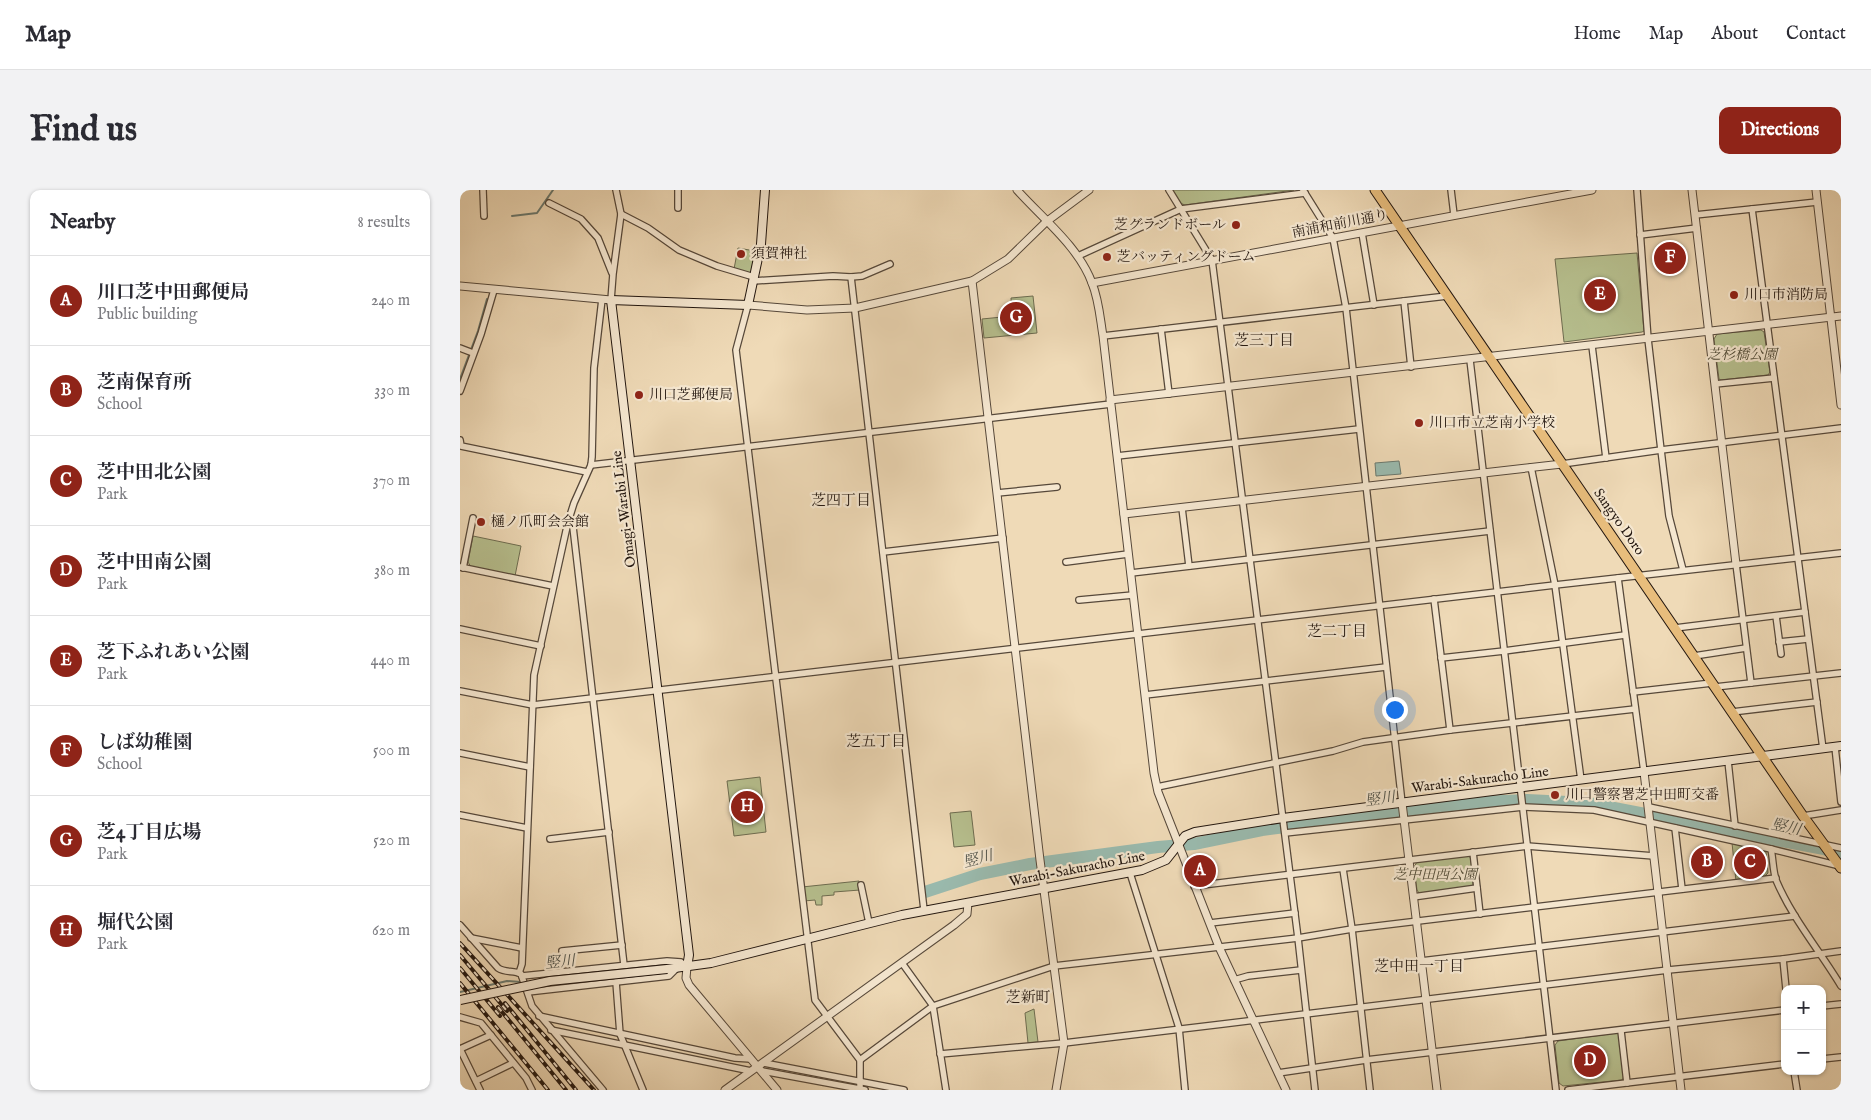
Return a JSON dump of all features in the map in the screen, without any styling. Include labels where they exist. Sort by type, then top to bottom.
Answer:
[{"type":"main road","points":[[611,300],[748,305],[762,236],[765,190]]},
{"type":"main road","name":"Sangyo Doro","points":[[1375,190],[1803,816],[1841,867]]},
{"type":"main road","name":"Omagi-Warabi Line","points":[[611,300],[689,955],[687,967]]},
{"type":"main road","name":"Warabi-Sakuracho Line","points":[[460,1000],[550,981],[687,967],[720,961],[924,910],[1130,872],[1159,864],[1171,856],[1185,836],[1195,832],[1838,747]]},
{"type":"street","points":[[483,190],[484,216]]},
{"type":"street","points":[[460,286],[611,300],[621,214],[616,190]]},
{"type":"street","points":[[678,190],[678,208]]},
{"type":"street","points":[[1017,190],[1078,256],[1092,283],[1098,304],[1103,336],[1157,787],[1161,803],[1219,947],[1286,1090]]},
{"type":"street","points":[[758,1068],[862,1090],[860,1060],[815,1000],[806,939],[736,350],[748,305],[816,310],[855,308],[972,281],[1008,259],[1046,222],[1089,190]]},
{"type":"street","points":[[1168,190],[1212,260],[1244,501],[1315,1090]]},
{"type":"street","points":[[1451,190],[1454,215]]},
{"type":"street","name":"南浦和前川通り","points":[[1092,283],[1576,191],[1592,190]]},
{"type":"street","points":[[1636,190],[1648,339],[1669,516],[1683,570]]},
{"type":"street","points":[[1692,190],[1751,683]]},
{"type":"street","points":[[1816,190],[1841,405]]},
{"type":"street","points":[[1078,256],[1181,208],[1304,191],[1332,238],[1346,308],[1394,738],[1437,1090]]},
{"type":"street","points":[[1695,215],[1817,202]]},
{"type":"street","points":[[549,203],[581,219],[598,238],[613,274]]},
{"type":"street","points":[[1752,209],[1823,749]]},
{"type":"street","points":[[621,214],[648,228],[679,250],[754,279],[862,276],[890,264]]},
{"type":"street","points":[[1640,235],[1697,228]]},
{"type":"street","points":[[1362,233],[1374,305]]},
{"type":"street","points":[[851,277],[924,910]]},
{"type":"street","points":[[972,281],[1040,863],[1064,1042],[1056,1090]]},
{"type":"street","points":[[460,391],[481,334],[494,290]]},
{"type":"street","points":[[1103,336],[1447,296]]},
{"type":"street","points":[[602,299],[594,368],[590,465],[568,522],[534,675],[521,974],[532,1006],[539,1016],[603,1090]]},
{"type":"street","points":[[1404,301],[1411,367]]},
{"type":"street","points":[[590,465],[988,418],[1169,394],[1841,316]]},
{"type":"street","points":[[1161,330],[1169,394]]},
{"type":"street","points":[[1592,346],[1606,458]]},
{"type":"street","points":[[460,348],[473,353]]},
{"type":"street","points":[[1470,360],[1556,1090]]},
{"type":"street","points":[[1715,384],[1774,378]]},
{"type":"street","points":[[1124,514],[1562,464],[1841,428]]},
{"type":"street","points":[[1117,456],[1359,429]]},
{"type":"street","points":[[460,440],[461,446],[587,472]]},
{"type":"street","points":[[1531,467],[1555,584],[1581,780]]},
{"type":"street","points":[[997,493],[1057,487]]},
{"type":"street","points":[[1182,508],[1189,566]]},
{"type":"street","points":[[473,518],[461,567],[553,586]]},
{"type":"street","points":[[568,522],[573,527],[624,965]]},
{"type":"street","points":[[1131,573],[1490,531]]},
{"type":"street","points":[[883,552],[1002,538]]},
{"type":"street","points":[[460,691],[533,705],[1555,584],[1841,553]]},
{"type":"street","points":[[1066,562],[1128,554]]},
{"type":"street","points":[[1618,578],[1649,808],[1681,1090]]},
{"type":"street","points":[[1079,600],[1133,595]]},
{"type":"street","points":[[1434,599],[1450,730]]},
{"type":"street","points":[[1675,628],[1805,612]]},
{"type":"street","points":[[1776,616],[1781,654]]},
{"type":"street","points":[[460,629],[540,646]]},
{"type":"street","points":[[1441,658],[1625,635]]},
{"type":"street","points":[[1779,642],[1808,639]]},
{"type":"street","points":[[1694,656],[1746,648]]},
{"type":"street","points":[[1145,695],[1386,667]]},
{"type":"street","points":[[1632,692],[1751,683],[1841,673]]},
{"type":"street","points":[[1732,712],[1817,702]]},
{"type":"street","points":[[1157,787],[1333,751],[1364,742],[1512,722],[1635,709]]},
{"type":"street","points":[[1838,747],[1841,802]]},
{"type":"street","points":[[460,753],[530,768]]},
{"type":"street","points":[[1728,761],[1735,826]]},
{"type":"street","points":[[1285,832],[1523,806],[1594,810],[1650,821],[1841,867]]},
{"type":"street","points":[[1649,808],[1841,848]]},
{"type":"street","points":[[1803,816],[1841,810]]},
{"type":"street","points":[[460,815],[527,828]]},
{"type":"street","points":[[1675,828],[1682,889]]},
{"type":"street","points":[[550,839],[609,832]]},
{"type":"street","points":[[1194,886],[1528,846],[1654,856]]},
{"type":"street","points":[[1771,849],[1776,878],[1795,916],[1841,986]]},
{"type":"street","points":[[1473,852],[1480,914]]},
{"type":"street","points":[[1343,869],[1352,930],[1370,1090]]},
{"type":"street","points":[[1130,872],[1179,1028],[1185,1090]]},
{"type":"street","points":[[860,1060],[933,1006],[1054,966],[1298,938],[1776,878]]},
{"type":"street","points":[[861,885],[869,923]]},
{"type":"street","points":[[1413,897],[1477,888]]},
{"type":"street","points":[[725,1090],[758,1068],[965,916],[968,903]]},
{"type":"street","points":[[1210,923],[1295,913]]},
{"type":"street","points":[[1421,961],[1795,916]]},
{"type":"street","points":[[460,925],[500,970],[521,974],[667,961],[682,962],[687,967],[686,978],[689,985],[777,1090]]},
{"type":"street","points":[[471,938],[522,948]]},
{"type":"street","points":[[562,951],[622,945]]},
{"type":"street","points":[[940,1054],[1064,1042],[1841,951]]},
{"type":"street","points":[[1783,959],[1786,985]]},
{"type":"street","points":[[902,963],[933,1006],[946,1090]]},
{"type":"street","points":[[528,992],[669,976],[677,968]]},
{"type":"street","points":[[1234,980],[1248,976],[1301,970]]},
{"type":"street","points":[[616,982],[620,1034],[644,1090]]},
{"type":"street","points":[[1826,1006],[1841,1004]]},
{"type":"street","points":[[1278,1073],[1366,1060],[1781,1011]]},
{"type":"street","points":[[539,1016],[751,1060]]},
{"type":"street","points":[[460,1017],[482,1023],[526,1078],[532,1090]]},
{"type":"street","points":[[551,1030],[624,1046],[904,1090]]},
{"type":"street","points":[[1621,1031],[1627,1083]]},
{"type":"street","points":[[480,1090],[461,1053],[491,1035]]},
{"type":"street","points":[[1826,1058],[1841,1056]]},
{"type":"street","points":[[476,1081],[514,1063]]},
{"type":"street","points":[[1568,1090],[1781,1064]]},
{"type":"street","points":[[1795,1075],[1797,1090]]},
{"type":"green space","points":[[1172,190],[1294,190],[1185,205],[1180,203]]},
{"type":"green space","points":[[738,248],[755,251],[751,274],[734,269]]},
{"type":"green space","points":[[1637,253],[1644,331],[1564,342],[1555,259]]},
{"type":"green space","points":[[1033,296],[1037,333],[984,338],[982,319],[1012,316],[1011,298]]},
{"type":"green space","name":"芝杉橋公園","points":[[1761,330],[1764,332],[1770,372],[1768,375],[1719,379],[1714,339],[1717,334]]},
{"type":"green space","points":[[473,536],[521,546],[515,576],[471,567],[468,562]]},
{"type":"green space","points":[[760,777],[766,832],[734,836],[727,781]]},
{"type":"green space","points":[[971,811],[975,845],[954,847],[950,813]]},
{"type":"green space","points":[[1732,843],[1766,852],[1768,873],[1764,877],[1736,881]]},
{"type":"green space","name":"芝中田西公園","points":[[1468,856],[1471,858],[1473,885],[1471,887],[1419,893],[1414,867],[1417,862]]},
{"type":"green space","points":[[859,881],[860,890],[834,892],[834,895],[822,896],[822,905],[816,905],[815,900],[804,901],[802,887]]},
{"type":"green space","points":[[1034,1009],[1038,1042],[1028,1043],[1025,1013]]},
{"type":"green space","points":[[1617,1033],[1619,1035],[1624,1077],[1622,1080],[1563,1086],[1559,1083],[1555,1045],[1558,1041]]},
{"type":"water","points":[[1399,461],[1401,474],[1376,476],[1375,463]]},
{"type":"waterway","points":[[512,216],[537,213],[553,190]]},
{"type":"waterway","points":[[460,379],[478,331],[487,299]]},
{"type":"waterway","name":"竪川","points":[[925,892],[980,874],[1030,864],[1194,844],[1262,830],[1482,802],[1527,800],[1588,803],[1824,849],[1841,855]]},
{"type":"waterway","name":"竪川","points":[[460,992],[507,981],[521,982]]},
{"type":"railway","points":[[460,943],[594,1090]]},
{"type":"railway","points":[[460,955],[507,1011]]},
{"type":"railway","points":[[460,968],[500,1016]]},
{"type":"railway","points":[[460,983],[548,1090]]},
{"type":"railway","points":[[505,1003],[576,1090]]},
{"type":"railway","points":[[498,1007],[566,1090]]},
{"type":"place","name":"芝グランドボール","points":[[1236,225]]},
{"type":"place","name":"須賀神社","points":[[741,254]]},
{"type":"place","name":"芝バッティングドーム","points":[[1107,257]]},
{"type":"place","name":"しば幼稚園","points":[[1670,258]]},
{"type":"place","name":"芝下ふれあい公園","points":[[1600,295]]},
{"type":"place","name":"川口市消防局","points":[[1734,295]]},
{"type":"place","name":"芝4丁目広場","points":[[1016,318]]},
{"type":"place","name":"川口芝郵便局","points":[[639,395]]},
{"type":"place","name":"川口市立芝南小学校","points":[[1419,423]]},
{"type":"place","name":"樋ノ爪町会会館","points":[[481,522]]},
{"type":"place","name":"川口警察署芝中田町交番","points":[[1555,795]]},
{"type":"place","name":"堀代公園","points":[[747,807]]},
{"type":"place","name":"芝南保育所","points":[[1707,862]]},
{"type":"place","name":"芝中田北公園","points":[[1750,863]]},
{"type":"place","name":"川口芝中田郵便局","points":[[1200,871]]},
{"type":"place","name":"芝中田南公園","points":[[1590,1061]]},
{"type":"district","name":"芝三丁目","points":[[1264,340]]},
{"type":"district","name":"芝四丁目","points":[[841,500]]},
{"type":"district","name":"芝二丁目","points":[[1337,631]]},
{"type":"district","name":"芝五丁目","points":[[876,741]]},
{"type":"district","name":"芝中田一丁目","points":[[1419,966]]},
{"type":"district","name":"芝新町","points":[[1028,997]]}]
